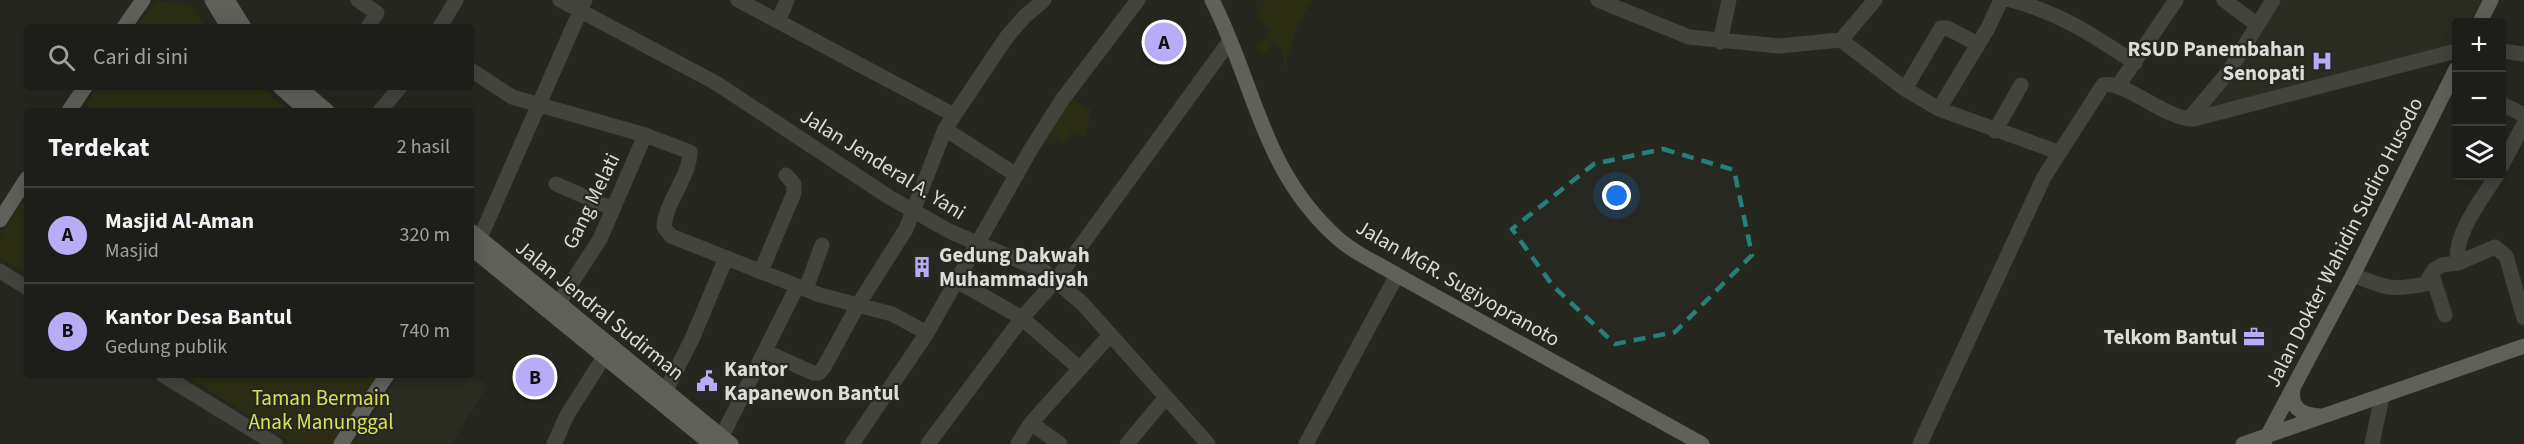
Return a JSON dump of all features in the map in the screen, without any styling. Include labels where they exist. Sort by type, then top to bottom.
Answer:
[{"type":"main road","points":[[126,24],[143,0]]},
{"type":"main road","points":[[212,0],[226,24]]},
{"type":"main road","points":[[227,0],[242,24]]},
{"type":"main road","name":"Jalan MGR. Sugiyopranoto","points":[[1212,0],[1269,146],[1300,198],[1332,234],[1349,248],[1702,444]]},
{"type":"main road","points":[[2482,18],[2491,0]]},
{"type":"main road","name":"Jalan Dokter Wahidin Sudiro Husodo","points":[[2265,439],[2452,84]]},
{"type":"main road","points":[[71,108],[83,90]]},
{"type":"main road","points":[[283,90],[304,108]]},
{"type":"main road","points":[[302,90],[324,108]]},
{"type":"main road","points":[[0,220],[24,183]]},
{"type":"main road","name":"Jalan Jendral Sudirman","points":[[474,239],[555,308],[666,390],[721,441]]},
{"type":"main road","name":"Jalan Jendral Sudirman","points":[[555,308],[604,357],[721,441]]},
{"type":"main road","points":[[2243,444],[2265,439],[2321,416],[2382,397],[2524,346]]},
{"type":"main road","points":[[341,444],[385,378]]},
{"type":"main road","points":[[2294,385],[2292,397],[2297,410],[2307,415],[2321,416]]},
{"type":"street","points":[[358,0],[377,13],[370,24]]},
{"type":"street","points":[[442,24],[456,0]]},
{"type":"street","name":"Jalan Jenderal A. Yani","points":[[560,0],[583,6],[716,83],[912,210],[978,245],[1037,268],[1056,280],[1082,303],[1109,336],[1208,444]]},
{"type":"street","points":[[738,0],[954,115]]},
{"type":"street","points":[[778,21],[788,0]]},
{"type":"street","points":[[765,351],[813,373],[819,373],[906,229],[945,129],[1006,38],[1024,17],[1044,0]]},
{"type":"street","points":[[852,444],[927,333],[1016,175],[1062,100],[1138,0]]},
{"type":"street","points":[[1598,0],[1689,37],[1720,42],[1779,46],[1841,40],[1905,88],[1939,109],[2058,152]]},
{"type":"street","points":[[1720,42],[1729,0]]},
{"type":"street","points":[[1841,40],[1875,0]]},
{"type":"street","points":[[1939,109],[2001,0]]},
{"type":"street","points":[[2011,0],[2037,3],[2078,25],[2135,63]]},
{"type":"street","points":[[2118,86],[2176,0]]},
{"type":"street","points":[[2224,0],[2256,24]]},
{"type":"street","points":[[2189,119],[2229,71],[2256,24],[2273,0]]},
{"type":"street","points":[[474,239],[540,107],[583,6]]},
{"type":"street","points":[[1905,88],[1941,28],[1947,28],[1978,44]]},
{"type":"street","points":[[929,444],[1022,318],[1056,280],[1230,42]]},
{"type":"street","points":[[1920,444],[2019,226],[2058,152],[2103,85],[2110,83],[2118,86],[2173,114],[2189,119],[2452,52]]},
{"type":"street","points":[[2506,52],[2524,54]]},
{"type":"street","points":[[474,72],[504,94],[540,107],[645,135],[684,148],[690,153],[689,165],[665,213],[664,227],[668,234],[801,288],[891,314],[927,333]]},
{"type":"street","points":[[1995,131],[2021,86]]},
{"type":"street","points":[[382,108],[398,90]]},
{"type":"street","points":[[2506,106],[2524,116],[2506,156]]},
{"type":"street","points":[[945,129],[1016,175]]},
{"type":"street","name":"Gang Melati","points":[[555,308],[600,239],[645,135]]},
{"type":"street","points":[[761,271],[794,193],[794,184],[786,175]]},
{"type":"street","points":[[2458,263],[2456,252],[2461,240],[2494,180]]},
{"type":"street","points":[[556,184],[613,209]]},
{"type":"street","points":[[721,441],[765,351],[801,288],[822,244]]},
{"type":"street","points":[[2353,275],[2393,290],[2425,284],[2435,269],[2442,265],[2458,263],[2495,247],[2505,254],[2524,318]]},
{"type":"street","points":[[666,390],[692,339],[726,258]]},
{"type":"street","points":[[0,271],[24,286]]},
{"type":"street","points":[[2516,285],[2524,271]]},
{"type":"street","points":[[1306,444],[1397,275]]},
{"type":"street","points":[[2432,276],[2445,315]]},
{"type":"street","points":[[956,280],[1022,318],[1079,368]]},
{"type":"street","points":[[1018,444],[1031,423],[1109,336]]},
{"type":"street","points":[[554,444],[567,415],[604,357]]},
{"type":"street","points":[[168,378],[275,444]]},
{"type":"street","points":[[1126,444],[1166,397]]},
{"type":"street","points":[[2372,444],[2382,397]]},
{"type":"street","points":[[1031,423],[1060,444]]},
{"type":"highlighted area","points":[[1663,149],[1734,170],[1752,255],[1675,332],[1615,344],[1553,286],[1512,229],[1594,164]]},
{"type":"shaded area","name":"RSUD Panembahan Senopati","points":[[2274,0],[2483,0],[2474,18],[2452,18],[2452,49],[2193,118]]},
{"type":"shaded area","points":[[474,377],[487,385],[452,444],[354,444],[397,378]]},
{"type":"green space","points":[[156,0],[190,6],[205,24],[138,24]]},
{"type":"green space","points":[[1266,0],[1312,0],[1298,25],[1284,66],[1284,54],[1279,46],[1272,42],[1268,52],[1261,54],[1257,46],[1260,41],[1266,40],[1269,30],[1258,16]]},
{"type":"green space","points":[[95,90],[264,90],[286,108],[84,108]]},
{"type":"green space","points":[[1068,97],[1091,110],[1085,136],[1071,132],[1066,143],[1046,133]]},
{"type":"green space","points":[[24,200],[24,272],[0,257],[0,237]]},
{"type":"green space","name":"Taman Bermain Anak Manunggal","points":[[191,378],[385,378],[342,444],[294,444]]},
{"type":"place","name":"Masjid Al-Aman","points":[[1164,42]]},
{"type":"place","name":"RSUD Panembahan Senopati","points":[[2322,61]]},
{"type":"place","name":"Gedung Dakwah Muhammadiyah","points":[[922,267]]},
{"type":"place","name":"Telkom Bantul","points":[[2254,337]]},
{"type":"place","name":"Kantor Desa Bantul","points":[[535,377]]},
{"type":"place","name":"Kantor Kapanewon Bantul","points":[[707,381]]}]
